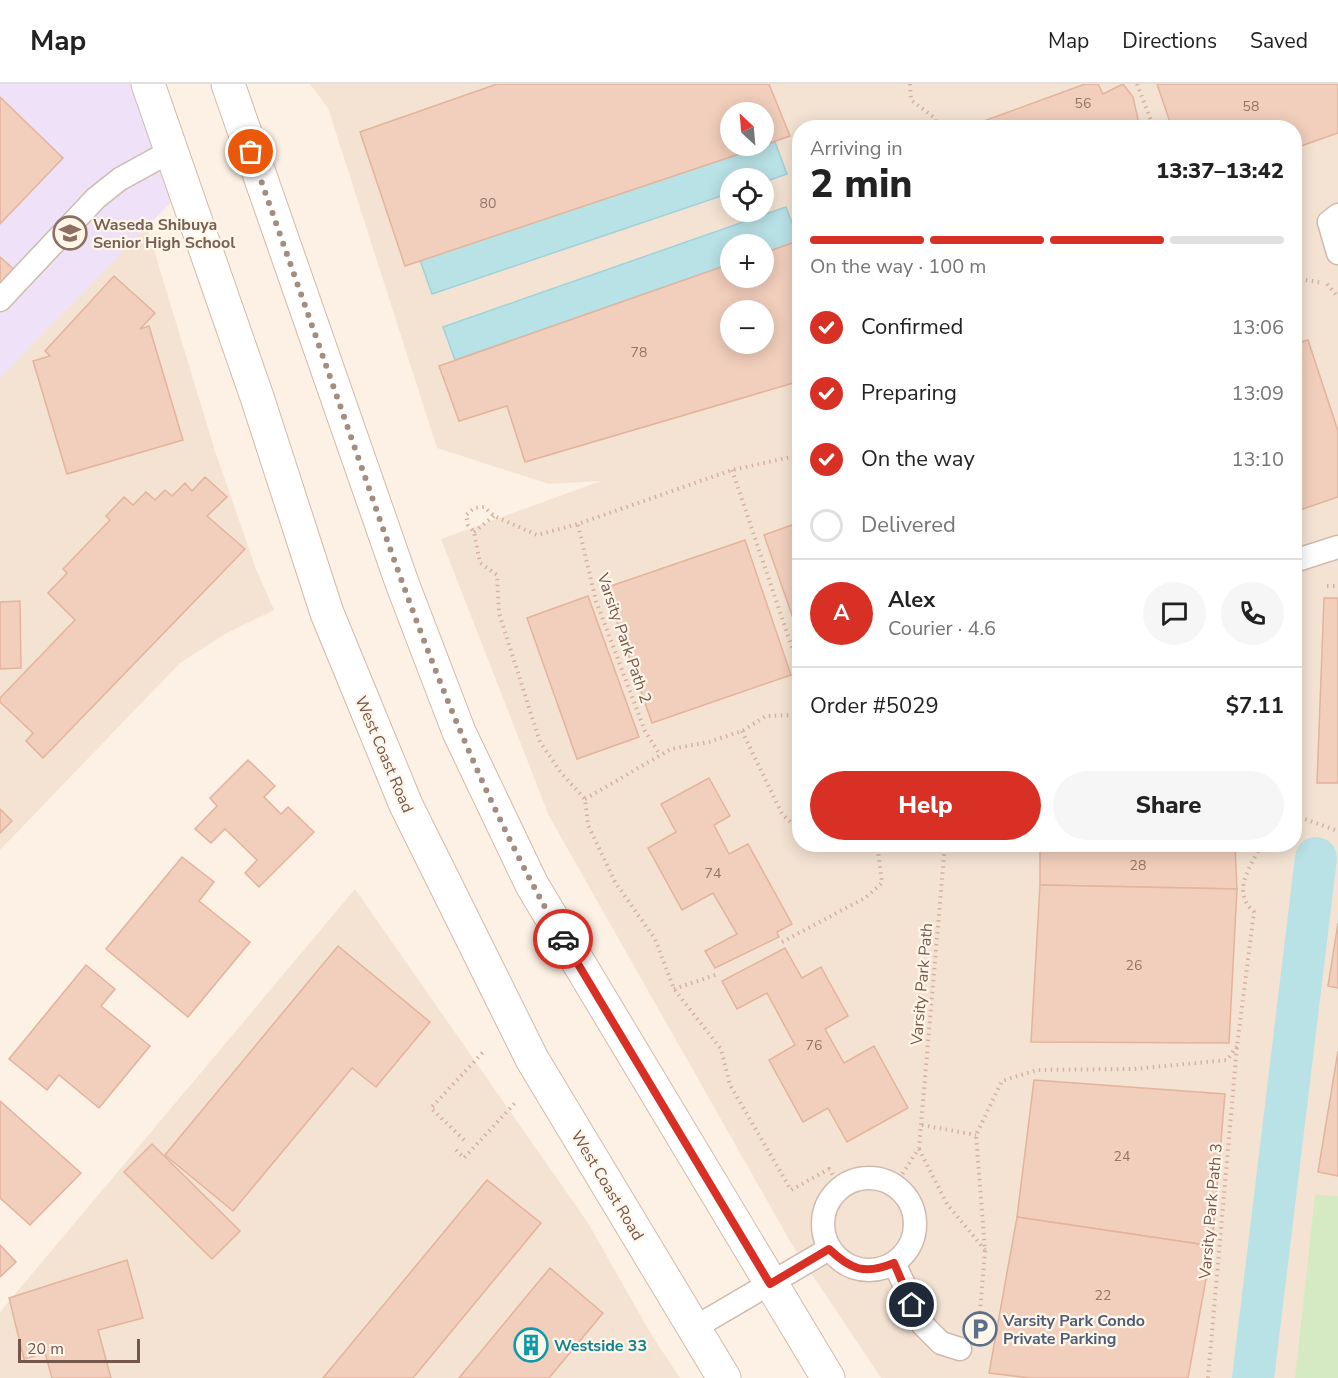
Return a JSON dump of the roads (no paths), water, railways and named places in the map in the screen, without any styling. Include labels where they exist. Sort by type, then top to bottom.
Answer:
[{"type":"main road","name":"West Coast Road","points":[[148,84],[257,397],[327,613],[406,804],[532,1059],[724,1378]]},
{"type":"main road","points":[[228,84],[402,583],[459,732],[532,885],[828,1378]]},
{"type":"lane","points":[[0,300],[96,198],[120,179],[171,151]]},
{"type":"lane","points":[[1338,215],[1329,222],[1338,253]]},
{"type":"lane","points":[[1302,558],[1338,547]]},
{"type":"lane","points":[[864,1177],[896,1184],[904,1192],[915,1212],[914,1235],[906,1252],[894,1263],[882,1268],[861,1270],[845,1264],[829,1249],[821,1225],[826,1203],[840,1186],[864,1177]]},
{"type":"lane","points":[[694,1328],[829,1249]]},
{"type":"lane","points":[[894,1263],[923,1325],[942,1343],[960,1349]]},
{"type":"water","points":[[774,142],[787,174],[774,179],[774,168],[720,168],[720,196],[432,294],[420,260],[733,156],[774,156]]},
{"type":"water","points":[[786,207],[792,223],[792,243],[774,250],[774,234],[720,234],[720,267],[455,360],[443,327],[743,222],[774,222],[774,211]]},
{"type":"waterway","points":[[1253,1378],[1316,858]]},
{"type":"place","name":"Waseda Shibuya Senior High School","points":[[70,233]]},
{"type":"place","name":"Varsity Park Condo Private Parking","points":[[980,1329]]},
{"type":"place","name":"Westside 33","points":[[531,1345]]}]
